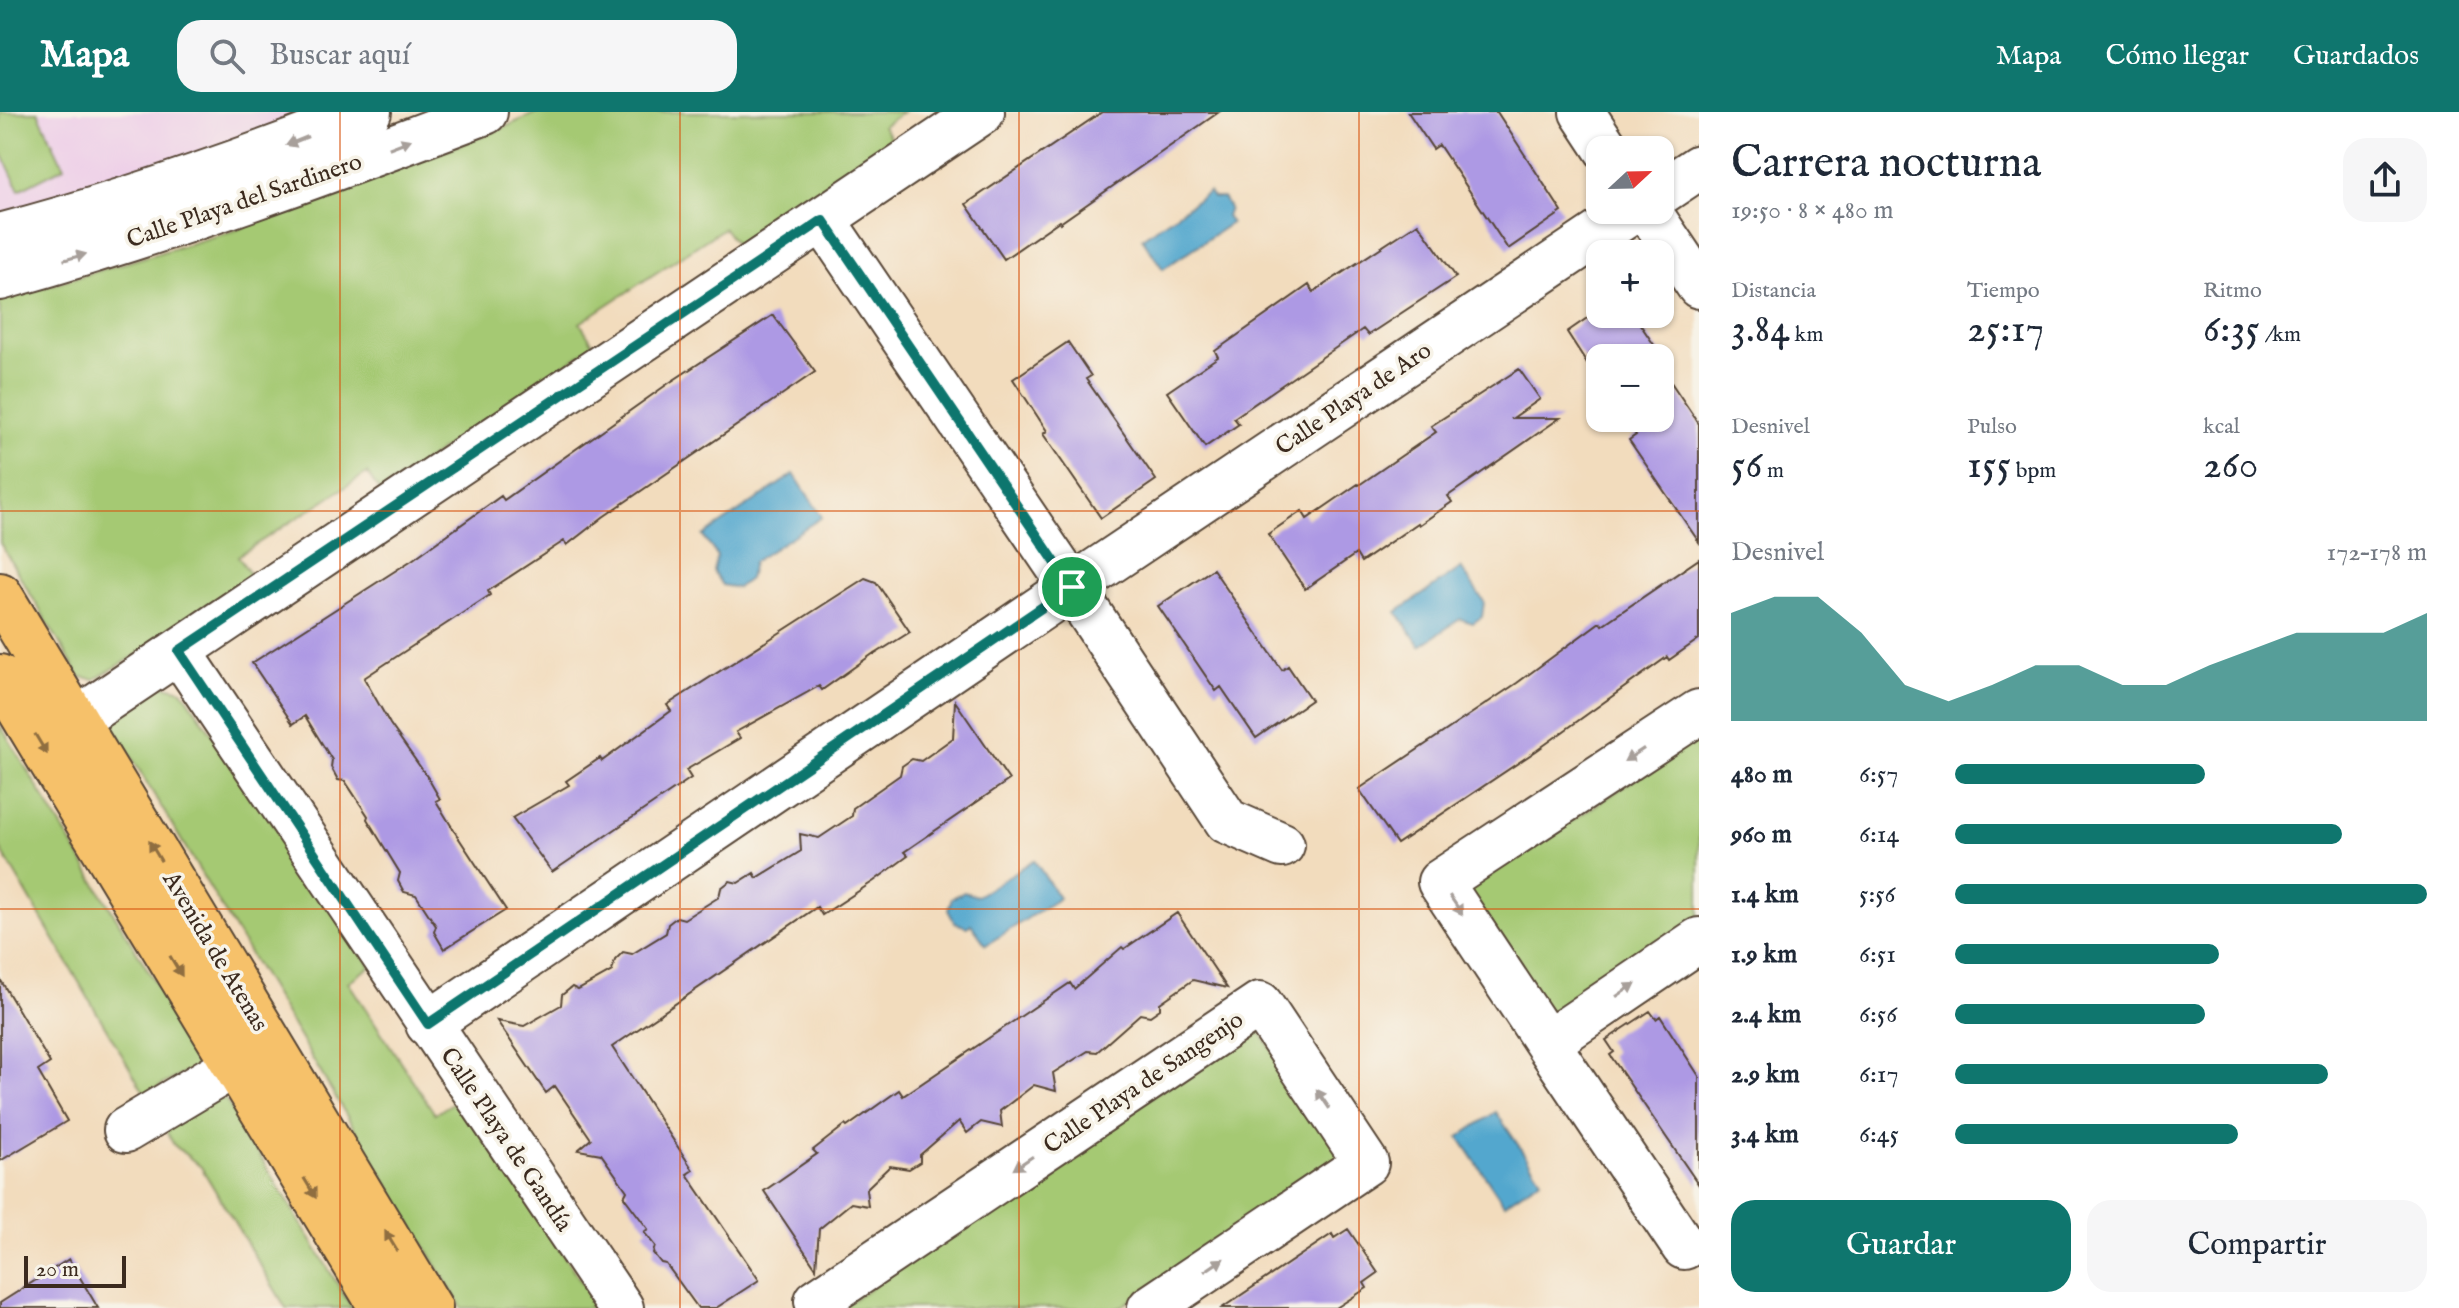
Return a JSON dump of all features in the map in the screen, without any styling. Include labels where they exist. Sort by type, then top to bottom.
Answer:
[{"type":"main road","name":"Avenida de Atenas","points":[[0,595],[76,720],[253,1054],[382,1308]]},
{"type":"main road","name":"Avenida de Atenas","points":[[0,677],[253,1054],[430,1308]]},
{"type":"street","name":"Calle Playa del Sardinero","points":[[0,236],[251,159],[369,112]]},
{"type":"street","name":"Calle Playa del Sardinero","points":[[0,278],[102,249],[264,196],[485,112]]},
{"type":"street","points":[[76,720],[982,112]]},
{"type":"street","points":[[1582,112],[1598,136]]},
{"type":"street","points":[[1674,184],[1699,167]]},
{"type":"street","points":[[823,220],[1227,821],[1282,845]]},
{"type":"street","name":"Calle Playa de Aro","points":[[428,1024],[1613,224]]},
{"type":"street","points":[[1657,224],[1699,286]]},
{"type":"street","name":"Calle Playa de Gandía","points":[[179,651],[621,1308]]},
{"type":"street","points":[[1684,1247],[1440,882],[1699,712]]},
{"type":"street","points":[[1547,1043],[1699,940]]},
{"type":"street","name":"Calle Playa de Sangenjo","points":[[822,1308],[817,1301],[1260,1004],[1366,1163],[1150,1308]]},
{"type":"street","points":[[126,1130],[253,1054]]},
{"type":"shaded area","points":[[0,112],[318,112],[73,195],[0,215]]},
{"type":"green space","points":[[0,112],[38,112],[64,167],[19,190],[0,149]]},
{"type":"green space","points":[[538,112],[903,112],[883,126],[897,148],[739,249],[724,228],[580,323],[594,345],[380,492],[367,473],[238,556],[251,576],[154,645],[95,679],[80,677],[0,543],[0,300],[236,230]]},
{"type":"green space","points":[[162,685],[182,690],[371,966],[348,982],[435,1114],[459,1099],[599,1308],[462,1308],[114,728],[116,717]]},
{"type":"green space","points":[[0,725],[198,1053],[196,1067],[145,1094],[0,848]]},
{"type":"green space","points":[[1699,737],[1699,918],[1551,1014],[1464,892]]},
{"type":"green space","points":[[1256,1026],[1344,1157],[1119,1308],[841,1308]]},
{"type":"green space","points":[[216,1097],[226,1100],[352,1308],[286,1308],[201,1167],[174,1145],[162,1124]]},
{"type":"water","points":[[1209,192],[1213,198],[1223,198],[1229,208],[1226,217],[1231,223],[1163,269],[1142,238]]},
{"type":"water","points":[[794,474],[822,517],[753,562],[749,579],[737,588],[722,585],[713,571],[717,556],[703,536]]},
{"type":"water","points":[[1461,568],[1484,602],[1482,617],[1473,623],[1460,619],[1420,646],[1397,612]]},
{"type":"water","points":[[1034,860],[1059,898],[986,945],[971,924],[967,927],[955,923],[948,910],[952,898],[964,892],[977,896]]},
{"type":"water","points":[[1496,1112],[1541,1179],[1504,1204],[1459,1137]]},
{"type":"building","points":[[1102,112],[1219,112],[1004,259],[966,204]]},
{"type":"building","points":[[1408,112],[1497,112],[1562,212],[1508,249],[1439,145],[1433,149]]},
{"type":"building","points":[[1418,223],[1456,277],[1368,335],[1363,329],[1234,418],[1239,424],[1205,447],[1167,392],[1218,357],[1215,351],[1309,285],[1313,292]]},
{"type":"building","points":[[773,315],[815,372],[567,545],[564,541],[488,591],[490,595],[364,678],[390,724],[428,778],[440,799],[436,801],[458,837],[506,910],[444,949],[434,932],[436,926],[416,895],[404,892],[398,881],[400,873],[368,816],[345,781],[338,780],[331,767],[332,760],[305,716],[293,724],[252,663],[412,560],[501,496],[504,500],[669,383]]},
{"type":"building","points":[[1586,319],[1586,328],[1643,328],[1653,344],[1586,344],[1586,361],[1567,332]]},
{"type":"building","points":[[1068,342],[1091,376],[1086,379],[1156,480],[1101,518],[1043,434],[1047,431],[1013,379]]},
{"type":"building","points":[[1519,369],[1540,399],[1513,418],[1560,418],[1448,496],[1452,502],[1419,525],[1361,562],[1356,554],[1305,589],[1268,534],[1302,511],[1307,519],[1359,485],[1436,432],[1431,426]]},
{"type":"building","points":[[1674,387],[1699,424],[1699,542],[1629,440],[1636,435],[1634,432],[1674,432]]},
{"type":"building","points":[[1699,559],[1699,639],[1669,660],[1667,657],[1536,751],[1397,844],[1359,789],[1517,683],[1600,622],[1602,625]]},
{"type":"building","points":[[1213,569],[1282,670],[1288,666],[1311,700],[1256,738],[1221,687],[1216,691],[1158,606]]},
{"type":"building","points":[[865,578],[876,582],[910,632],[822,690],[819,686],[736,732],[740,738],[686,770],[691,778],[552,872],[512,818],[569,785],[566,781],[600,758],[602,761],[671,711],[667,705]]},
{"type":"building","points":[[955,701],[1009,780],[904,852],[908,856],[874,881],[822,915],[817,907],[612,1047],[693,1170],[687,1174],[759,1280],[716,1308],[698,1308],[666,1264],[661,1263],[653,1253],[655,1246],[644,1232],[648,1229],[624,1197],[627,1191],[601,1154],[578,1150],[591,1139],[555,1086],[546,1093],[497,1021],[524,1026],[561,1005],[562,995],[572,987],[578,990],[612,971],[615,960],[623,952],[632,954],[666,933],[668,924],[677,917],[684,919],[719,897],[721,888],[730,881],[738,883],[754,873],[757,878],[801,851],[800,834],[819,838],[852,816],[853,808],[900,775],[902,766],[912,759],[921,761],[953,738]]},
{"type":"building","points":[[1177,913],[1227,988],[1193,980],[1160,1003],[1160,1009],[1150,1016],[1140,1014],[1097,1052],[1088,1051],[1053,1073],[1056,1091],[1034,1085],[1000,1111],[1002,1127],[981,1122],[967,1133],[959,1121],[920,1155],[920,1162],[909,1169],[890,1166],[866,1189],[868,1206],[851,1203],[819,1229],[816,1268],[764,1191],[817,1154],[813,1150],[845,1125],[847,1127],[899,1090],[903,1096],[1070,983],[1074,989],[1122,947],[1124,949]]},
{"type":"building","points":[[0,979],[50,1063],[38,1071],[67,1121],[0,1161]]},
{"type":"building","points":[[1650,1011],[1656,1019],[1660,1016],[1699,1076],[1699,1185],[1610,1055],[1614,1052],[1606,1040]]},
{"type":"building","points":[[1348,1229],[1378,1273],[1364,1283],[1367,1288],[1336,1308],[1222,1308],[1332,1234],[1334,1238]]},
{"type":"building","points":[[69,1259],[98,1308],[0,1308],[0,1303]]},
{"type":"route","points":[[823,220],[1072,587],[428,1024],[179,651],[823,220]]}]
